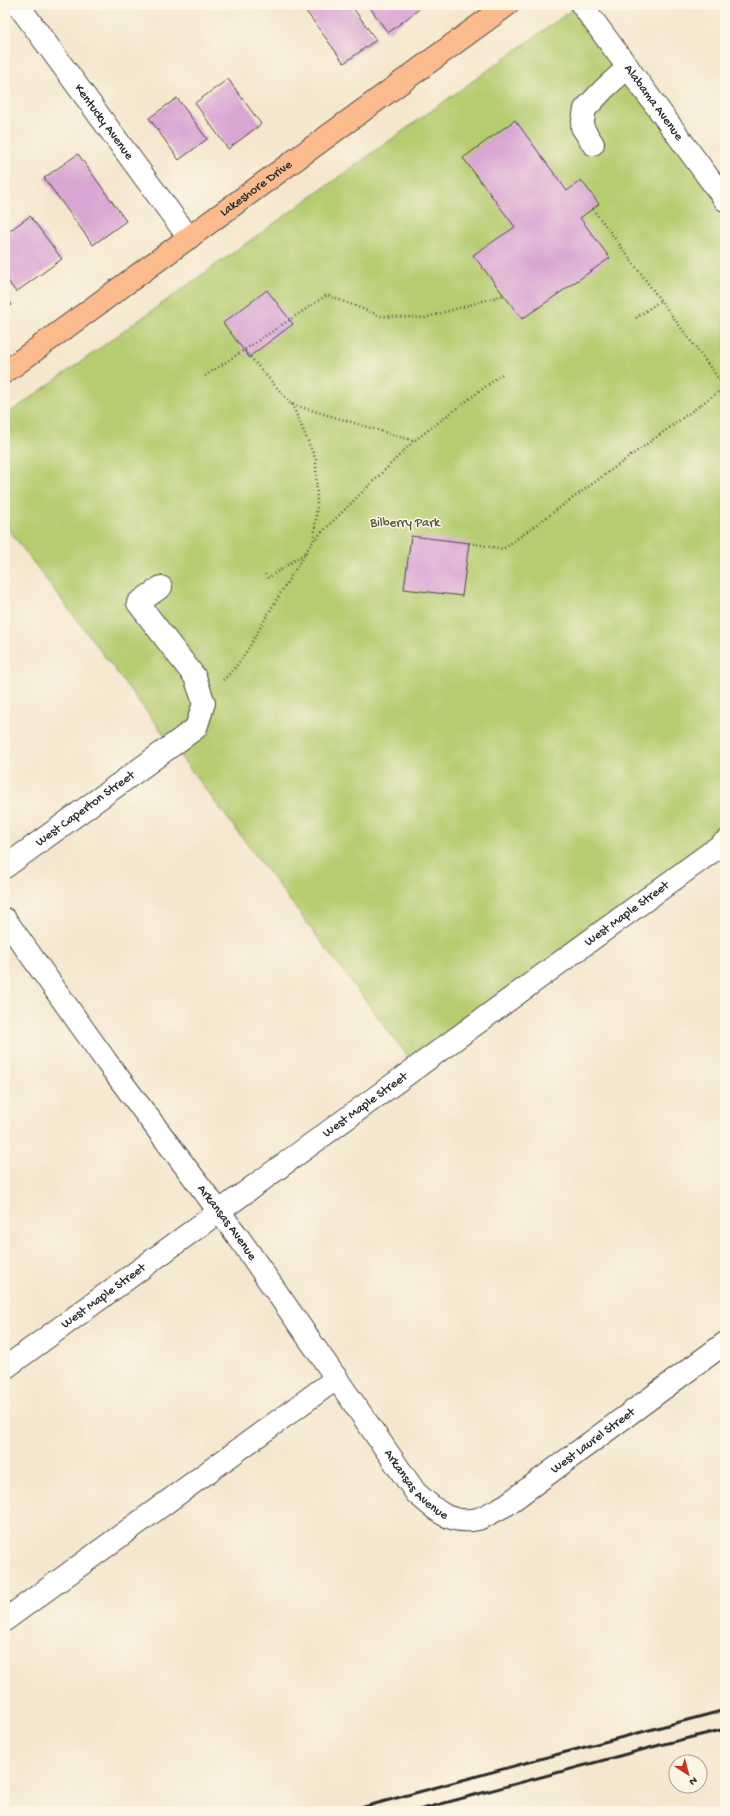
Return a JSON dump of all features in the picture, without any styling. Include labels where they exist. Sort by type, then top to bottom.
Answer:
[{"type":"main road","name":"Lakeshore Drive","points":[[5,372],[507,5]]},
{"type":"street","name":"Kentucky Avenue","points":[[18,5],[189,238]]},
{"type":"street","name":"Alabama Avenue","points":[[582,5],[725,200]]},
{"type":"street","points":[[593,144],[582,127],[586,109],[604,88],[628,67]]},
{"type":"street","name":"West Caperton Street","points":[[5,867],[165,749],[196,728],[204,703],[195,677],[138,603],[161,587]]},
{"type":"street","name":"West Maple Street","points":[[5,1368],[725,842]]},
{"type":"street","name":"Arkansas Avenue","points":[[5,919],[111,1068],[219,1212],[337,1378],[416,1493],[436,1510],[453,1520]]},
{"type":"street","name":"West Laurel Street","points":[[453,1520],[479,1518],[506,1505],[725,1343]]},
{"type":"street","points":[[5,1620],[337,1378]]},
{"type":"path","points":[[469,543],[503,549],[725,387],[593,209]]},
{"type":"path","points":[[205,376],[326,295],[381,316],[424,318],[504,295]]},
{"type":"path","points":[[636,318],[660,300]]},
{"type":"path","points":[[244,351],[291,404],[316,460],[314,540]]},
{"type":"path","points":[[219,684],[234,668],[314,540],[414,441],[502,374]]},
{"type":"path","points":[[291,404],[414,441]]},
{"type":"path","points":[[265,574],[268,578],[306,552]]},
{"type":"green space","name":"Bilberry Park","points":[[579,5],[725,201],[725,842],[416,1067],[5,525],[5,416]]},
{"type":"building","points":[[306,5],[351,5],[376,40],[344,63],[303,7]]},
{"type":"building","points":[[368,5],[416,5],[419,9],[388,33]]},
{"type":"building","points":[[228,79],[261,124],[228,149],[195,103]]},
{"type":"building","points":[[177,98],[207,139],[179,160],[149,118]]},
{"type":"building","points":[[515,120],[567,191],[581,180],[599,204],[580,218],[610,258],[522,319],[473,255],[515,227],[463,158]]},
{"type":"building","points":[[78,154],[126,221],[93,245],[44,178]]},
{"type":"building","points":[[30,216],[62,259],[16,292],[5,277],[5,234]]},
{"type":"building","points":[[267,290],[293,324],[249,357],[223,323]]},
{"type":"building","points":[[5,295],[12,305],[5,311]]},
{"type":"building","points":[[411,536],[469,543],[462,596],[404,589]]},
{"type":"railway","points":[[349,1811],[725,1710]]},
{"type":"railway","points":[[415,1811],[725,1729]]}]
